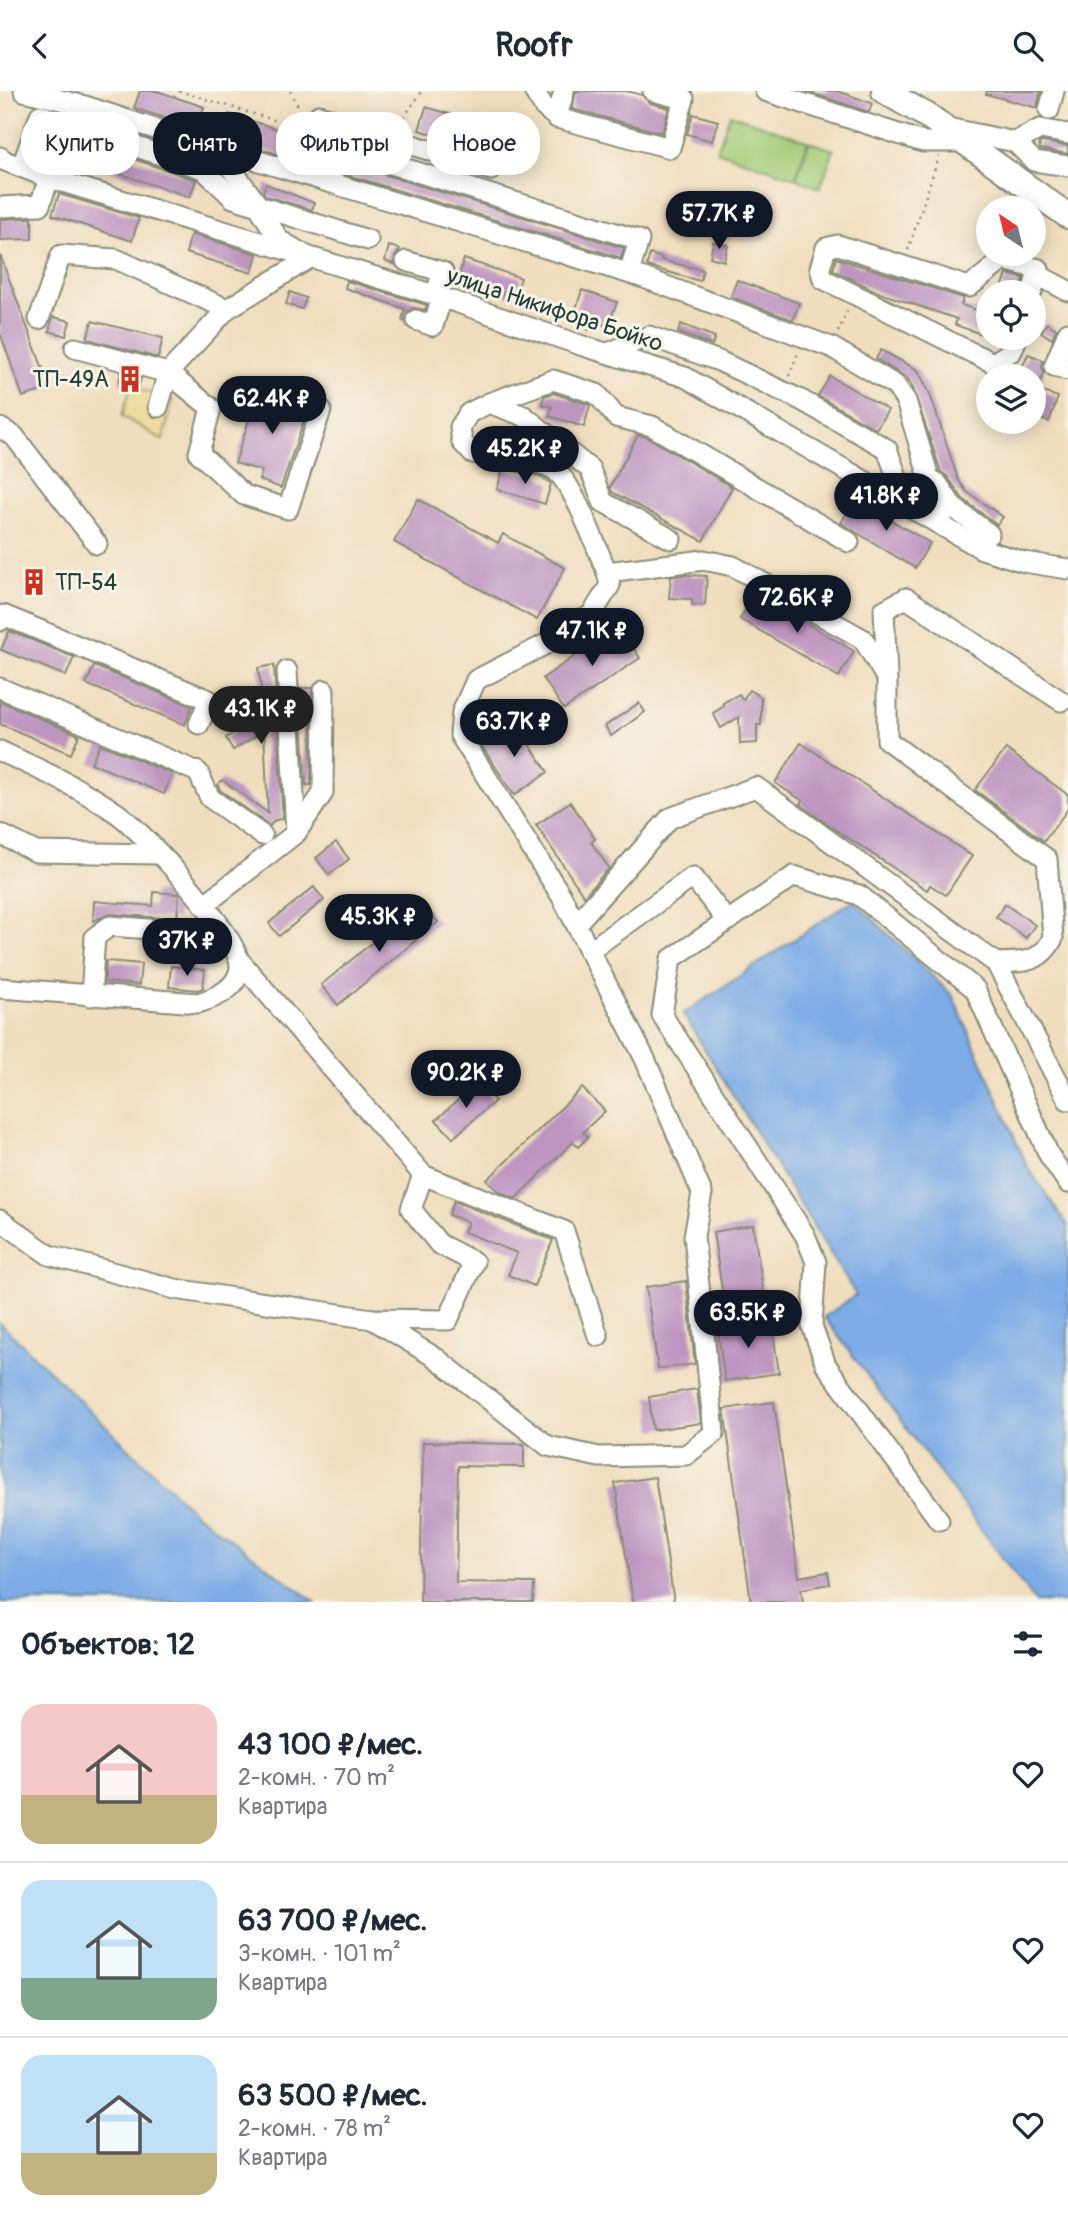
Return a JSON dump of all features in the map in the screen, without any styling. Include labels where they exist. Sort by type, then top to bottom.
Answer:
[{"type":"main road","points":[[884,91],[1068,216]]},
{"type":"street","points":[[24,91],[85,106],[153,128]]},
{"type":"street","points":[[534,91],[544,107],[557,118],[670,148],[684,99],[653,91]]},
{"type":"street","points":[[557,118],[565,91]]},
{"type":"street","points":[[765,91],[923,142],[950,137],[1015,142],[1040,129],[1068,134]]},
{"type":"street","points":[[1015,142],[1034,161],[1068,166]]},
{"type":"street","points":[[139,148],[203,169],[233,198],[368,240]]},
{"type":"street","name":"улица Никифора Бойко","points":[[0,157],[21,166]]},
{"type":"street","points":[[413,171],[639,240],[629,273]]},
{"type":"street","name":"улица Никифора Бойко","points":[[42,175],[438,296],[685,377],[982,549],[1024,562],[1068,569]]},
{"type":"street","points":[[158,407],[168,373],[227,309],[310,258],[279,240],[236,175]]},
{"type":"street","points":[[310,175],[629,273],[831,348],[895,385],[906,401],[944,527]]},
{"type":"street","points":[[0,207],[40,205],[49,178]]},
{"type":"street","points":[[976,281],[969,287],[838,245],[826,248],[820,268],[823,279],[993,363],[1012,350]]},
{"type":"street","points":[[39,319],[61,255],[116,259],[227,309]]},
{"type":"street","points":[[978,280],[1003,260],[1039,269],[1036,280]]},
{"type":"street","points":[[406,261],[443,272],[433,326],[416,320]]},
{"type":"street","points":[[1046,286],[1068,291]]},
{"type":"street","points":[[1068,332],[1054,366],[1068,370]]},
{"type":"street","points":[[608,353],[649,336],[719,361],[801,400],[887,449],[907,505]]},
{"type":"street","points":[[75,348],[168,373],[211,408],[199,453],[244,495],[288,509],[321,410]]},
{"type":"street","points":[[372,1319],[436,1358],[548,1446],[599,1457],[686,1455],[714,1433],[694,1236],[702,1193],[645,1059],[562,897],[460,735],[462,712],[476,680],[548,643],[592,614],[610,585],[607,572],[571,491],[555,470],[520,459],[472,453],[462,442],[460,427],[469,413],[553,380],[597,394],[616,417],[652,426],[849,542]]},
{"type":"street","points":[[489,403],[524,416],[590,469],[603,502],[671,538]]},
{"type":"street","points":[[0,428],[14,436],[97,544]]},
{"type":"street","points":[[925,464],[954,508],[989,534]]},
{"type":"street","points":[[607,572],[704,560],[733,566],[863,639],[887,680]]},
{"type":"street","points":[[996,963],[1024,962],[1048,949],[1053,937],[1047,859],[887,740],[884,610],[906,598],[1061,701]]},
{"type":"street","points":[[0,621],[3,615],[209,700],[199,724]]},
{"type":"street","points":[[287,671],[296,833]]},
{"type":"street","points":[[0,688],[198,772],[210,799],[262,835]]},
{"type":"street","points":[[204,905],[296,833],[323,793],[324,690]]},
{"type":"street","points":[[0,751],[64,781],[101,803],[121,817],[158,854],[204,905],[226,935],[239,960],[423,1175],[564,1231],[597,1336]]},
{"type":"street","points":[[576,924],[670,818],[756,787],[996,963],[1068,1100]]},
{"type":"street","points":[[0,834],[36,852],[158,854]]},
{"type":"street","points":[[939,1520],[826,1365],[812,1326],[816,1262],[804,1235],[662,1015],[671,959],[794,876],[859,895],[975,989],[1049,1155],[1068,1184]]},
{"type":"street","points":[[589,951],[693,877],[727,921]]},
{"type":"street","points":[[91,996],[95,937],[103,929],[110,926],[226,935]]},
{"type":"street","points":[[0,988],[198,1003],[214,999],[226,990],[238,974],[239,960]]},
{"type":"street","points":[[0,1220],[49,1255],[162,1286],[372,1319],[448,1320],[474,1262],[439,1244],[411,1209],[423,1175]]},
{"type":"path","points":[[179,91],[276,121]]},
{"type":"path","points":[[290,91],[302,112]]},
{"type":"path","points":[[407,112],[422,91]]},
{"type":"path","points":[[903,265],[950,137]]},
{"type":"path","points":[[831,348],[851,303]]},
{"type":"path","points":[[791,372],[804,337]]},
{"type":"green space","points":[[730,114],[808,141],[795,178],[717,151]]},
{"type":"green space","points":[[809,142],[834,150],[820,188],[796,179]]},
{"type":"sand","points":[[131,387],[173,400],[163,440],[122,416]]},
{"type":"water","points":[[853,900],[953,996],[1027,1166],[1068,1226],[1068,1602],[1035,1602],[824,1317],[856,1295],[683,1014]]},
{"type":"water","points":[[0,1323],[195,1513],[315,1602],[0,1602]]},
{"type":"building","points":[[140,91],[157,91],[204,107],[202,112],[153,112],[153,114],[134,108]]},
{"type":"building","points":[[576,91],[626,91],[642,95],[650,103],[669,108],[662,133],[572,109]]},
{"type":"building","points":[[805,91],[837,91],[872,103],[869,112]]},
{"type":"building","points":[[987,91],[1041,91],[1037,108],[986,94]]},
{"type":"building","points":[[426,107],[443,112],[427,112],[427,132],[419,130]]},
{"type":"building","points":[[693,114],[718,121],[712,141],[687,134]]},
{"type":"building","points":[[262,124],[276,128],[276,154],[262,149]]},
{"type":"building","points":[[1039,143],[1068,146],[1068,154],[1040,149]]},
{"type":"building","points":[[139,161],[153,165],[153,175],[181,175],[196,180],[190,197],[123,175],[139,175]]},
{"type":"building","points":[[347,175],[386,175],[624,248],[621,258]]},
{"type":"building","points":[[266,184],[314,203],[312,210],[266,196],[263,192]]},
{"type":"building","points":[[59,194],[139,218],[132,241],[52,215]]},
{"type":"building","points":[[32,218],[32,239],[0,240],[0,219]]},
{"type":"building","points":[[191,234],[257,254],[252,273],[186,253]]},
{"type":"building","points":[[713,242],[728,245],[724,261],[710,257]]},
{"type":"building","points":[[389,246],[400,249],[394,264],[385,261]]},
{"type":"building","points":[[650,254],[662,258],[661,260],[703,270],[700,281],[650,267],[647,265]]},
{"type":"building","points":[[0,255],[50,388],[23,397],[0,333]]},
{"type":"building","points":[[836,258],[964,298],[961,305],[976,310],[976,332],[955,325],[957,319],[880,293],[833,270]]},
{"type":"building","points":[[464,259],[521,278],[514,298],[458,278]]},
{"type":"building","points":[[1007,274],[1024,278],[1023,280],[1005,280]]},
{"type":"building","points":[[737,280],[799,303],[793,320],[731,297]]},
{"type":"building","points":[[347,281],[427,305],[425,310],[413,308],[408,311],[404,321],[405,309],[345,288]]},
{"type":"building","points":[[582,290],[617,302],[608,326],[574,315]]},
{"type":"building","points":[[290,292],[306,298],[302,309],[286,304]]},
{"type":"building","points":[[53,317],[70,321],[66,336],[49,331]]},
{"type":"building","points":[[92,321],[163,338],[158,358],[87,339]]},
{"type":"building","points":[[681,324],[715,337],[712,345],[678,333]]},
{"type":"building","points":[[1046,324],[1056,329],[1052,339],[1046,335]]},
{"type":"building","points":[[881,350],[918,370],[930,394],[958,479],[966,491],[1003,517],[997,525],[963,499],[947,476],[941,472],[912,386],[907,378],[876,359]]},
{"type":"building","points":[[1028,354],[1043,360],[1042,364],[1023,364]]},
{"type":"building","name":"ТП-49А","points":[[121,373],[141,378],[138,388],[119,382]]},
{"type":"building","points":[[830,376],[888,410],[876,429],[818,396]]},
{"type":"building","points":[[259,389],[309,405],[281,488],[259,480],[262,471],[235,463]]},
{"type":"building","points":[[553,393],[590,405],[584,427],[549,416],[552,407],[542,404],[544,396]]},
{"type":"building","points":[[1046,393],[1058,397],[1049,422],[1046,421]]},
{"type":"building","points":[[638,435],[647,437],[732,487],[703,541],[612,492],[610,487]]},
{"type":"building","points":[[503,469],[536,475],[548,481],[551,484],[545,504],[497,489]]},
{"type":"building","points":[[418,499],[498,543],[503,534],[565,568],[537,620],[394,542]]},
{"type":"building","points":[[855,499],[930,543],[915,568],[841,523]]},
{"type":"building","name":"ТП-54","points":[[32,572],[43,577],[36,592],[25,588]]},
{"type":"building","points":[[671,576],[707,576],[705,605],[692,605],[692,599],[669,598]]},
{"type":"building","points":[[755,593],[854,651],[839,677],[740,619]]},
{"type":"building","points":[[619,626],[640,658],[564,709],[543,678]]},
{"type":"building","points":[[9,631],[74,657],[66,676],[1,650]]},
{"type":"building","points":[[274,665],[283,819],[275,820],[270,826],[220,790],[218,785],[222,780],[268,813],[264,731],[233,750],[226,738],[238,730],[244,696],[263,699],[258,668]]},
{"type":"building","points":[[94,666],[192,706],[185,725],[86,684]]},
{"type":"building","points":[[300,688],[312,688],[311,785],[306,785]]},
{"type":"building","points":[[749,690],[761,697],[761,725],[757,725],[757,743],[740,744],[739,717],[721,728],[713,713],[724,706],[723,703],[739,694],[743,700]]},
{"type":"building","points":[[0,701],[79,735],[71,754],[0,724]]},
{"type":"building","points":[[639,703],[645,712],[611,736],[605,726]]},
{"type":"building","points":[[515,723],[548,772],[514,795],[481,745]]},
{"type":"building","points":[[801,743],[972,856],[946,895],[930,885],[927,890],[827,824],[800,804],[803,801],[775,783]]},
{"type":"building","points":[[100,744],[172,774],[164,794],[91,763]]},
{"type":"building","points":[[1006,749],[1068,795],[1068,809],[1044,841],[975,790]]},
{"type":"building","points":[[570,802],[595,839],[591,842],[609,868],[584,896],[536,825]]},
{"type":"building","points":[[336,842],[349,859],[329,875],[316,858]]},
{"type":"building","points":[[314,887],[324,900],[279,936],[269,923]]},
{"type":"building","points":[[154,892],[179,894],[177,919],[111,914],[93,921],[94,901],[153,906]]},
{"type":"building","points":[[421,902],[438,922],[338,1005],[321,985]]},
{"type":"building","points":[[1005,904],[1035,925],[1026,938],[996,917]]},
{"type":"building","points":[[106,961],[141,964],[139,985],[104,982]]},
{"type":"building","points":[[171,966],[205,970],[203,988],[198,990],[169,987]]},
{"type":"building","points":[[478,1082],[495,1101],[453,1138],[436,1120]]},
{"type":"building","points":[[582,1088],[605,1111],[583,1132],[588,1137],[578,1147],[573,1142],[515,1199],[499,1192],[487,1180]]},
{"type":"building","points":[[454,1201],[553,1240],[534,1286],[508,1275],[517,1253],[464,1232],[468,1222],[449,1215]]},
{"type":"building","points":[[753,1225],[764,1295],[724,1302],[713,1232]]},
{"type":"building","points":[[686,1281],[695,1364],[658,1369],[646,1287]]},
{"type":"building","points":[[771,1318],[779,1373],[725,1381],[717,1326]]},
{"type":"building","points":[[697,1389],[701,1423],[653,1430],[649,1397]]},
{"type":"building","points":[[774,1402],[799,1577],[828,1572],[830,1584],[801,1589],[803,1602],[751,1602],[724,1409]]},
{"type":"building","points":[[423,1442],[524,1444],[524,1467],[458,1466],[456,1582],[534,1583],[533,1602],[420,1602]]},
{"type":"building","points":[[655,1477],[674,1602],[633,1602],[615,1483]]},
{"type":"place","name":"ТП-49А","points":[[130,379]]},
{"type":"place","name":"ТП-54","points":[[34,582]]}]
